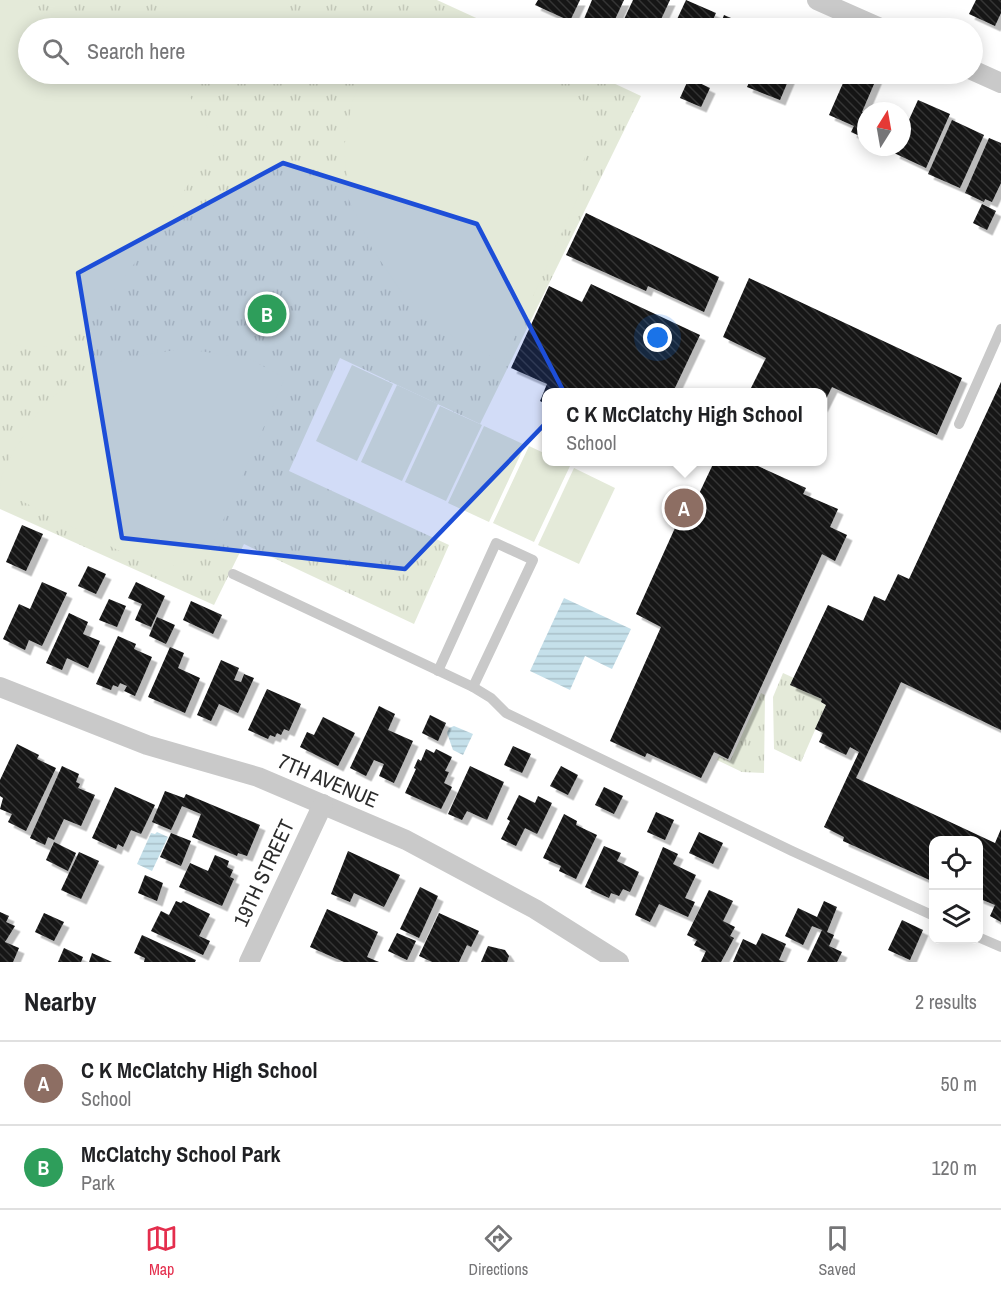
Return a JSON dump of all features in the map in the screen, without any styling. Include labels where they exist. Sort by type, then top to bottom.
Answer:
[{"type":"street","points":[[817,0],[858,18]]},
{"type":"street","points":[[983,75],[1001,83]]},
{"type":"street","name":"7TH AVENUE","points":[[0,687],[111,732],[258,777],[406,840],[535,909],[619,962]]},
{"type":"street","name":"19TH STREET","points":[[249,962],[323,804]]},
{"type":"lane","points":[[959,424],[1001,329]]},
{"type":"lane","points":[[438,670],[496,543],[533,560],[473,687]]},
{"type":"lane","points":[[233,574],[473,687],[491,698],[506,713],[792,851],[929,914]]},
{"type":"lane","points":[[983,939],[1001,947]]},
{"type":"highlighted area","points":[[283,163],[477,224],[568,400],[405,569],[122,538],[78,273]]},
{"type":"green space","points":[[0,0],[437,0],[476,18],[18,18],[18,84],[615,84],[641,96],[480,424],[340,358],[289,471],[449,545],[414,624],[244,544],[214,605],[0,509]]},
{"type":"green space","points":[[0,0],[20,0],[54,18],[18,18],[18,84],[183,84],[216,142],[164,222],[118,286],[74,333],[55,344],[42,347],[0,342]]},
{"type":"green space","points":[[150,0],[291,0],[283,18],[190,18]]},
{"type":"green space","points":[[397,10],[414,18],[393,18]]},
{"type":"green space","points":[[57,12],[70,18],[54,18]]},
{"type":"green space","points":[[360,84],[548,84],[591,105],[598,120],[580,171],[582,188],[503,363],[447,333],[402,293],[372,248],[349,200],[344,148],[352,102]]},
{"type":"green space","points":[[187,349],[250,359],[285,378],[209,553],[159,571],[0,490],[4,470],[14,452],[38,413],[56,395],[89,373],[127,359]]},
{"type":"green space","points":[[352,365],[393,384],[357,461],[316,441]]},
{"type":"green space","points":[[397,385],[438,404],[402,481],[361,462]]},
{"type":"green space","points":[[440,406],[482,425],[446,501],[405,482]]},
{"type":"green space","points":[[484,426],[525,445],[489,522],[448,503]]},
{"type":"green space","points":[[529,446],[542,452],[542,466],[570,466],[534,542],[493,523]]},
{"type":"green space","points":[[574,468],[615,488],[579,564],[538,545]]},
{"type":"green space","points":[[783,673],[794,678],[791,685],[822,699],[821,702],[826,705],[801,762],[774,749],[773,697]]},
{"type":"green space","points":[[761,693],[765,695],[764,773],[742,772],[717,760],[719,756],[730,761]]},
{"type":"water","points":[[564,598],[631,629],[612,669],[585,656],[570,690],[530,671]]},
{"type":"water","points":[[454,726],[473,734],[463,755],[453,750],[447,733],[449,728]]},
{"type":"water","points":[[157,832],[168,837],[152,871],[137,864],[151,833]]},
{"type":"building","points":[[538,0],[580,0],[571,18],[563,18],[535,5]]},
{"type":"building","points":[[592,0],[624,0],[616,18],[584,18]]},
{"type":"building","points":[[633,0],[670,0],[662,18],[625,18]]},
{"type":"building","points":[[686,0],[716,13],[714,18],[678,18]]},
{"type":"building","points":[[976,0],[1001,0],[1001,13],[995,26],[983,20],[983,18],[969,14]]},
{"type":"building","points":[[686,84],[702,84],[710,88],[701,107],[680,98]]},
{"type":"building","points":[[748,84],[787,84],[780,100],[747,87]]},
{"type":"building","points":[[843,84],[874,84],[866,102],[857,102],[857,135],[851,132],[854,126],[829,115]]},
{"type":"building","points":[[918,100],[950,114],[926,168],[900,156],[911,156],[911,115]]},
{"type":"building","points":[[952,120],[984,135],[960,188],[928,174]]},
{"type":"building","points":[[989,138],[1001,143],[1001,183],[992,202],[985,199],[984,202],[965,193]]},
{"type":"building","points":[[982,204],[996,211],[987,230],[973,223]]},
{"type":"building","points":[[586,213],[719,277],[704,312],[648,286],[646,291],[566,255]]},
{"type":"building","points":[[749,278],[962,378],[937,435],[832,387],[827,397],[827,388],[751,388],[766,358],[723,337]]},
{"type":"building","points":[[591,284],[700,335],[675,388],[545,388],[547,384],[511,368],[549,286],[582,302]]},
{"type":"building","points":[[1001,382],[1001,730],[901,682],[856,778],[980,836],[929,836],[929,880],[843,841],[844,837],[824,827],[859,752],[850,747],[846,755],[819,742],[823,733],[815,729],[826,705],[821,702],[822,699],[790,685],[828,605],[863,621],[874,596],[885,601],[898,574],[909,579]]},
{"type":"building","points":[[712,466],[758,466],[806,488],[803,494],[838,509],[830,527],[847,535],[835,561],[822,554],[728,759],[714,752],[701,778],[647,753],[645,757],[610,741],[661,627],[636,614],[689,497],[696,500]]},
{"type":"building","points":[[22,525],[43,534],[26,571],[6,562]]},
{"type":"building","points":[[88,566],[106,574],[96,594],[78,586]]},
{"type":"building","points":[[42,582],[67,593],[42,646],[29,640],[25,650],[3,639],[19,604],[30,609]]},
{"type":"building","points":[[136,582],[165,596],[151,627],[135,620],[142,604],[128,598]]},
{"type":"building","points":[[109,599],[126,606],[117,627],[99,620]]},
{"type":"building","points":[[191,601],[222,615],[213,634],[183,620]]},
{"type":"building","points":[[69,613],[88,622],[83,634],[100,641],[88,668],[67,658],[62,670],[46,663]]},
{"type":"building","points":[[157,617],[175,625],[166,644],[149,636]]},
{"type":"building","points":[[118,636],[136,644],[134,649],[152,657],[135,696],[124,691],[127,686],[120,683],[118,687],[113,685],[111,690],[96,684]]},
{"type":"building","points":[[170,647],[184,653],[178,668],[200,678],[185,713],[148,697]]},
{"type":"building","points":[[221,660],[239,668],[234,680],[241,682],[244,674],[254,678],[238,713],[219,704],[211,721],[197,715]]},
{"type":"building","points":[[267,689],[301,704],[289,731],[284,729],[281,735],[277,733],[275,737],[270,735],[268,739],[248,730]]},
{"type":"building","points":[[379,706],[395,714],[388,730],[413,741],[394,783],[379,776],[384,764],[374,760],[366,776],[350,768]]},
{"type":"building","points":[[430,715],[446,723],[438,741],[422,733]]},
{"type":"building","points":[[323,717],[355,733],[338,766],[300,747],[307,732],[314,735]]},
{"type":"building","points":[[17,744],[39,755],[37,759],[56,768],[26,831],[8,822],[12,814],[0,809],[3,798],[0,796],[0,780]]},
{"type":"building","points":[[513,746],[531,754],[522,773],[504,765]]},
{"type":"building","points":[[426,749],[434,753],[436,749],[452,757],[445,771],[449,772],[444,783],[452,787],[441,809],[405,793],[418,759],[421,761]]},
{"type":"building","points":[[62,766],[79,774],[76,782],[80,784],[78,788],[95,795],[81,826],[64,819],[54,840],[48,837],[45,845],[30,838]]},
{"type":"building","points":[[470,766],[504,782],[487,820],[467,811],[462,820],[448,814]]},
{"type":"building","points":[[561,766],[578,775],[568,795],[550,786]]},
{"type":"building","points":[[115,787],[155,805],[141,834],[131,830],[123,847],[118,844],[116,849],[92,838]]},
{"type":"building","points":[[604,787],[623,796],[614,814],[595,805]]},
{"type":"building","points":[[165,791],[184,798],[186,794],[260,825],[247,856],[238,853],[237,856],[192,837],[201,814],[182,806],[171,830],[152,822]]},
{"type":"building","points":[[519,795],[535,803],[538,796],[552,803],[537,834],[525,828],[516,846],[501,839],[510,821],[507,819]]},
{"type":"building","points":[[656,812],[674,820],[665,840],[647,832]]},
{"type":"building","points":[[564,814],[577,821],[576,825],[597,835],[576,879],[559,871],[561,866],[543,858]]},
{"type":"building","points":[[1001,829],[1001,922],[990,916],[995,905],[983,900],[983,837],[995,843]]},
{"type":"building","points":[[699,832],[723,843],[713,864],[689,853]]},
{"type":"building","points":[[171,833],[191,841],[181,866],[160,857]]},
{"type":"building","points":[[54,842],[76,853],[68,871],[46,860]]},
{"type":"building","points":[[604,846],[621,853],[617,861],[639,872],[630,892],[623,889],[619,896],[611,893],[609,898],[585,887]]},
{"type":"building","points":[[663,847],[678,854],[673,864],[696,875],[685,898],[695,902],[688,917],[659,904],[650,922],[635,915]]},
{"type":"building","points":[[348,851],[400,875],[384,907],[354,893],[350,902],[331,894]]},
{"type":"building","points":[[79,852],[99,861],[81,899],[61,890]]},
{"type":"building","points":[[215,855],[229,861],[227,867],[233,870],[230,877],[234,879],[222,906],[179,887],[190,863],[208,871]]},
{"type":"building","points":[[145,875],[163,883],[157,901],[138,893]]},
{"type":"building","points":[[420,887],[438,896],[419,938],[400,929]]},
{"type":"building","points":[[709,890],[733,901],[723,921],[735,927],[730,936],[734,938],[721,962],[701,962],[706,951],[694,945],[697,940],[687,935]]},
{"type":"building","points":[[176,901],[181,903],[183,901],[210,914],[199,936],[210,941],[203,955],[151,931],[161,911],[169,915]]},
{"type":"building","points":[[824,901],[837,907],[827,932],[834,935],[829,946],[842,952],[837,962],[807,962],[822,930],[812,926],[803,945],[785,936],[798,908],[817,917]]},
{"type":"building","points":[[327,909],[378,932],[367,957],[379,962],[344,962],[310,947]]},
{"type":"building","points":[[0,912],[9,916],[6,922],[15,926],[5,942],[19,948],[13,962],[0,962]]},
{"type":"building","points":[[44,913],[64,922],[54,941],[35,932]]},
{"type":"building","points":[[439,913],[479,931],[471,947],[467,945],[459,962],[432,962],[419,956]]},
{"type":"building","points":[[902,920],[923,930],[910,960],[888,950]]},
{"type":"building","points":[[397,933],[416,941],[407,960],[388,951]]},
{"type":"building","points":[[762,933],[786,944],[779,960],[785,962],[733,962],[743,939],[756,945]]},
{"type":"building","points":[[142,935],[196,960],[195,962],[144,962],[145,958],[134,953]]},
{"type":"building","points":[[488,946],[505,950],[509,956],[507,962],[481,962]]},
{"type":"building","points":[[64,948],[83,957],[81,962],[58,962]]},
{"type":"building","points":[[92,953],[112,962],[89,962]]},
{"type":"place","name":"McClatchy School Park","points":[[267,314]]},
{"type":"place","name":"C K McClatchy High School","points":[[684,508]]}]
